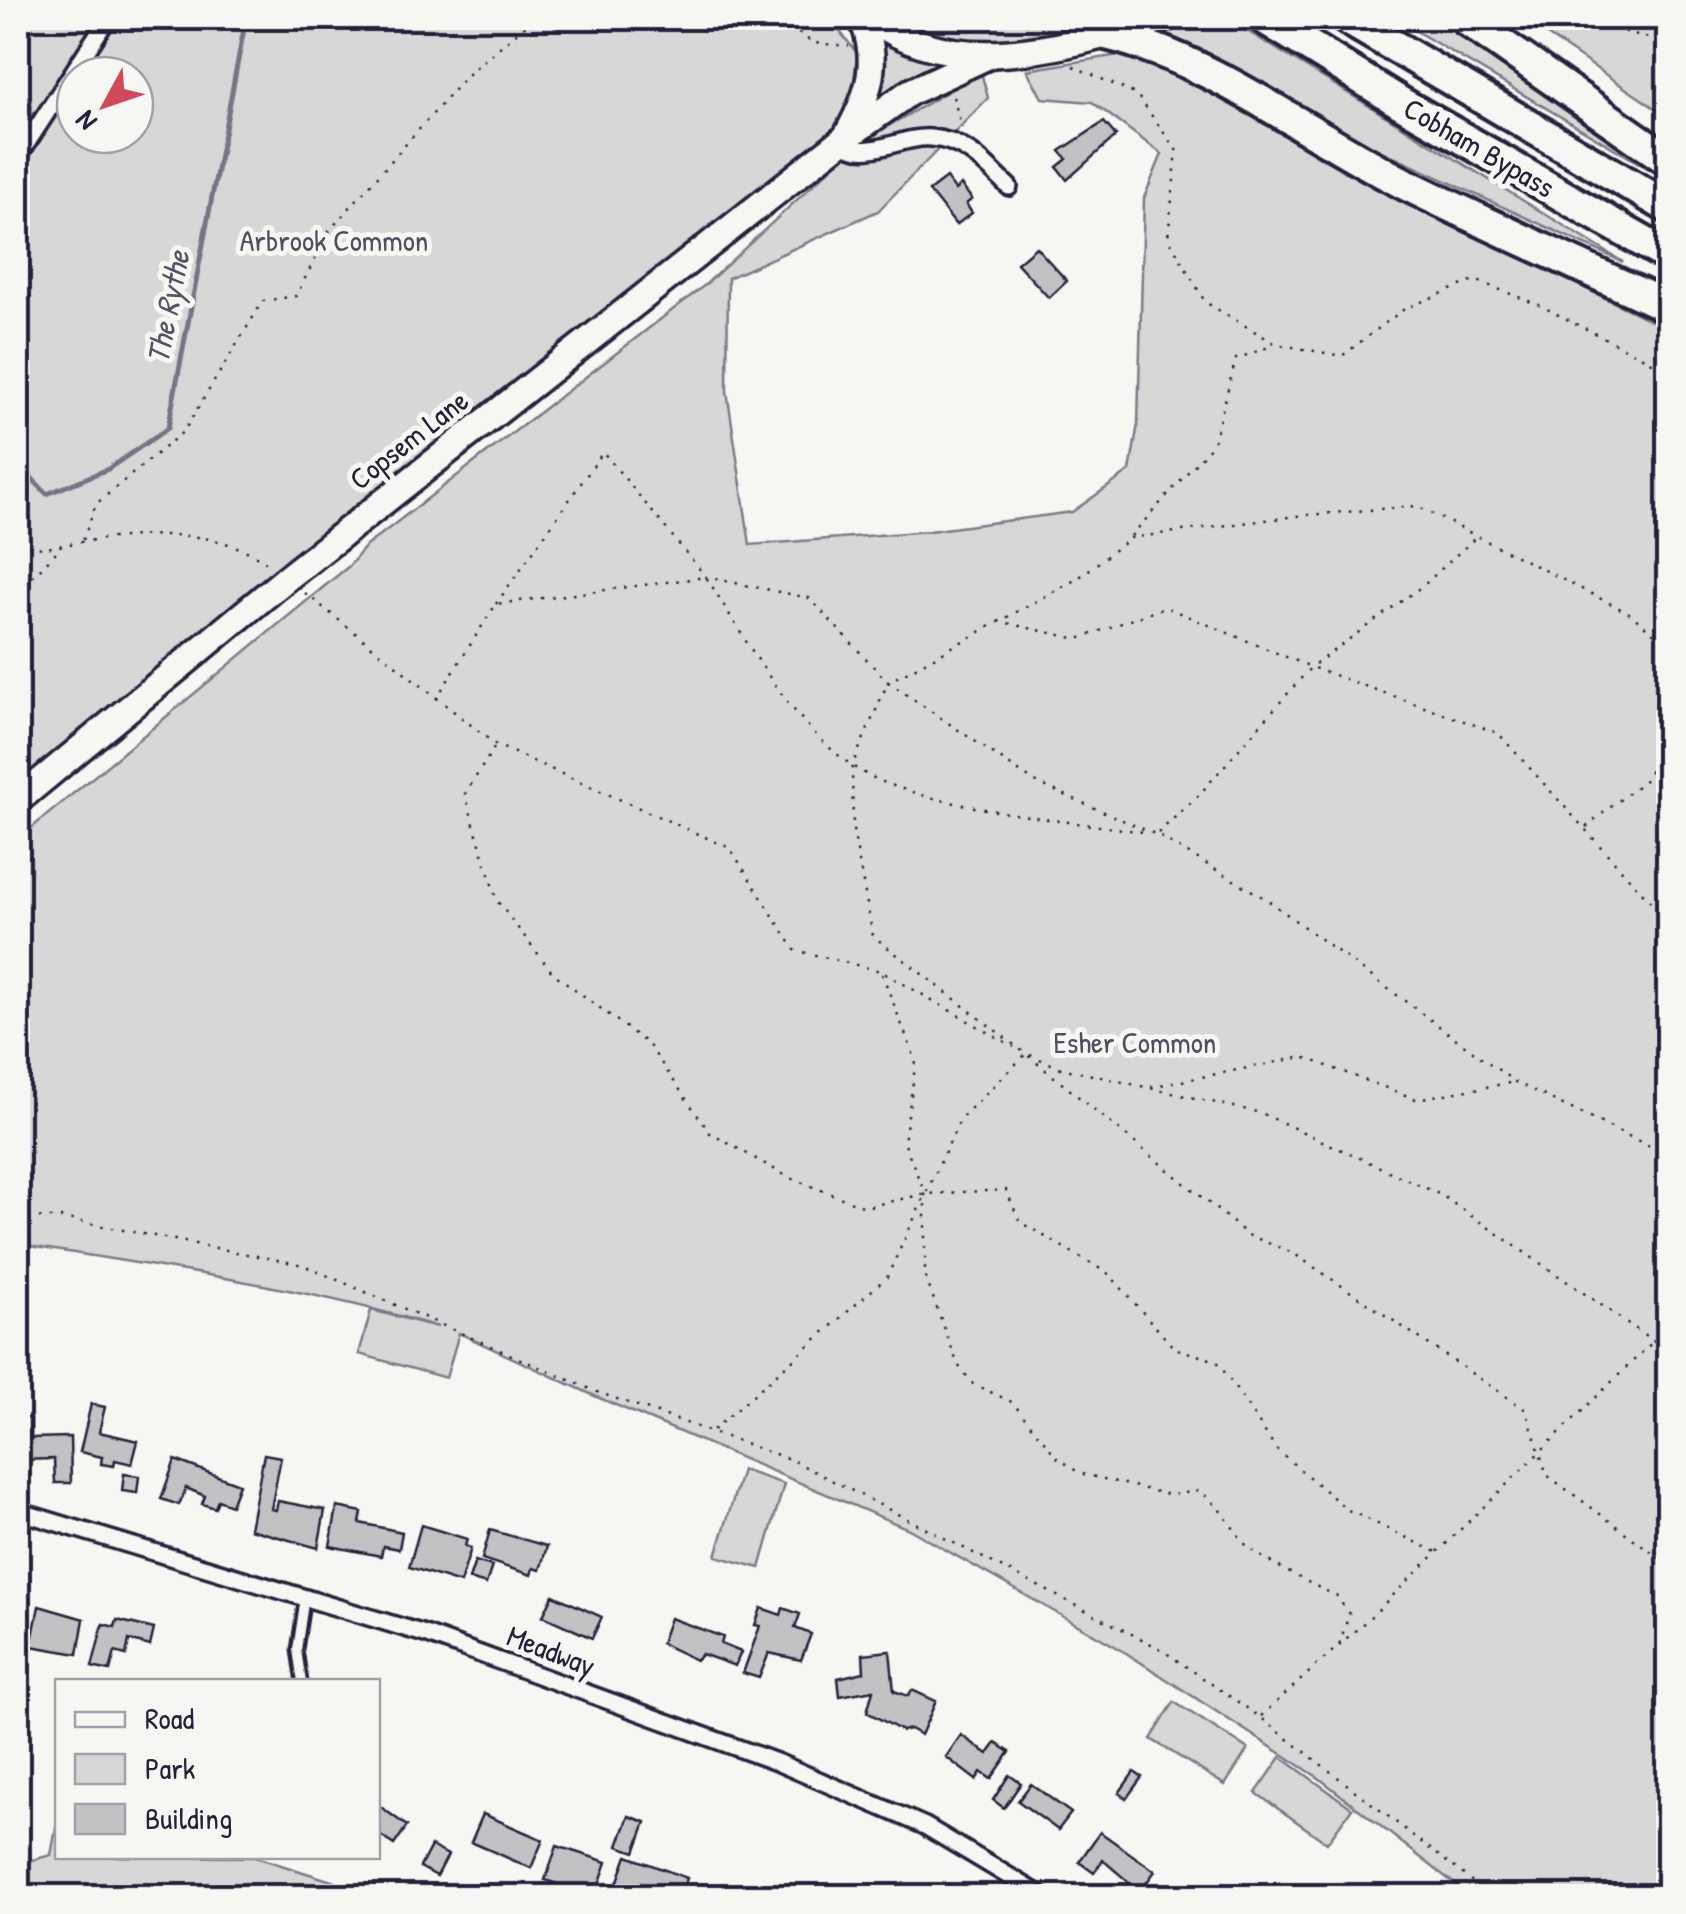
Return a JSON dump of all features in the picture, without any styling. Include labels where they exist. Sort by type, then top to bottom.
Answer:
[{"type":"highway","name":"Cobham Bypass","points":[[1264,18],[1668,256]]},
{"type":"highway","name":"Cobham Bypass","points":[[1346,18],[1668,207]]},
{"type":"highway","points":[[1464,18],[1668,160]]},
{"type":"highway","points":[[1106,34],[1153,45],[1185,60],[1405,184],[1668,307]]},
{"type":"main road","name":"Copsem Lane","points":[[844,139],[866,100],[873,71],[872,48],[862,18]]},
{"type":"main road","points":[[870,18],[934,51],[992,54],[1106,34],[1166,18]]},
{"type":"main road","name":"Copsem Lane","points":[[18,800],[287,578],[844,139],[910,92],[992,54]]},
{"type":"street","points":[[18,157],[108,18]]},
{"type":"street","points":[[844,139],[862,151],[931,138],[971,150],[1009,187]]},
{"type":"street","name":"Meadway","points":[[18,1510],[428,1635],[847,1790],[925,1826],[1042,1896]]},
{"type":"lane","points":[[302,1679],[297,1650],[305,1597]]},
{"type":"path","points":[[18,31],[37,18]]},
{"type":"path","points":[[82,542],[96,504],[184,431],[263,301],[296,296],[330,230],[468,73],[534,18]]},
{"type":"path","points":[[760,18],[784,22],[813,43],[856,47]]},
{"type":"path","points":[[1574,18],[1668,43]]},
{"type":"path","points":[[1071,66],[1137,95],[1176,151],[1168,236],[1205,302],[1276,344],[1342,356],[1404,309],[1475,280],[1538,305],[1668,370]]},
{"type":"path","points":[[956,71],[953,102],[971,150]]},
{"type":"path","points":[[1276,344],[1236,359],[1213,444],[1130,538],[1077,579],[888,682],[852,766],[853,830],[873,936],[1026,1054],[1248,1235],[1293,1253],[1526,1410],[1547,1475],[1668,1564]]},
{"type":"path","points":[[436,699],[496,604],[603,452],[706,577],[786,700],[852,766],[919,796],[1156,834]]},
{"type":"path","points":[[1130,538],[1296,516],[1416,506],[1630,613],[1668,645]]},
{"type":"path","points":[[18,544],[41,550],[82,542],[204,535],[258,557],[496,745],[730,848],[796,950],[881,971],[1026,1054],[1061,1068],[1261,1113],[1442,1195],[1668,1351]]},
{"type":"path","points":[[1156,834],[1198,796],[1311,667],[1424,584],[1477,536]]},
{"type":"path","points":[[18,592],[59,549]]},
{"type":"path","points":[[496,604],[706,577],[808,598],[888,682],[1035,782],[1156,834],[1266,899],[1516,1082],[1668,1155]]},
{"type":"path","points":[[996,621],[1078,639],[1165,608],[1311,667],[1498,734],[1668,921]]},
{"type":"path","points":[[1585,828],[1647,778],[1668,732]]},
{"type":"path","points":[[496,745],[466,794],[497,900],[552,972],[648,1044],[710,1133],[790,1178],[865,1206],[925,1194],[1006,1190],[1020,1222],[1109,1274],[1174,1348],[1217,1360],[1277,1450],[1348,1510],[1436,1552]]},
{"type":"path","points":[[881,971],[916,1061],[904,1142],[925,1194],[924,1276],[958,1365],[974,1384],[1012,1402],[1057,1457],[1079,1473],[1170,1494],[1198,1491],[1220,1505],[1248,1549],[1292,1571],[1311,1587],[1336,1595],[1348,1614],[1339,1644]]},
{"type":"path","points":[[711,1432],[886,1277],[961,1118],[1026,1054]]},
{"type":"path","points":[[1149,1088],[1303,1057],[1416,1099],[1516,1082]]},
{"type":"path","points":[[18,1216],[62,1218],[303,1264],[597,1392],[792,1460],[1159,1648],[1260,1716],[1491,1896]]},
{"type":"path","points":[[1260,1716],[1668,1327]]},
{"type":"green space","name":"Arbrook Common","points":[[18,18],[829,18],[857,53],[850,118],[18,792]]},
{"type":"green space","points":[[886,18],[1119,18],[969,47],[937,43]]},
{"type":"green space","points":[[1209,18],[1226,18],[1623,262],[1368,145],[1212,56],[1146,34]]},
{"type":"green space","points":[[1394,18],[1433,18],[1654,172]]},
{"type":"green space","points":[[1522,18],[1668,18],[1668,117]]},
{"type":"green space","points":[[879,38],[903,52],[943,65],[876,107]]},
{"type":"green space","name":"Esher Common","points":[[1137,52],[1409,202],[1668,329],[1668,1896],[1470,1896],[1319,1778],[1120,1649],[909,1529],[597,1397],[459,1333],[446,1378],[359,1354],[371,1310],[438,1327],[386,1313],[282,1289],[18,1244],[18,839],[349,566],[366,546],[705,285],[856,145],[981,72],[988,98],[878,211],[728,278],[727,391],[750,545],[929,531],[1072,512],[1130,471],[1138,424],[1144,198],[1162,154],[1092,102],[1042,98],[1027,70]]},
{"type":"green space","points":[[742,1470],[784,1484],[760,1568],[716,1556]]},
{"type":"green space","points":[[1174,1702],[1248,1749],[1225,1785],[1151,1739]]},
{"type":"green space","points":[[1281,1757],[1352,1808],[1327,1843],[1256,1793]]},
{"type":"green space","points":[[55,1834],[55,1859],[262,1859],[379,1896],[18,1896],[18,1864],[51,1855]]},
{"type":"building","points":[[1104,122],[1116,136],[1067,180],[1057,167],[1067,159],[1060,151]]},
{"type":"building","points":[[946,178],[955,190],[961,185],[972,199],[966,204],[972,213],[956,225],[929,191]]},
{"type":"building","points":[[1036,247],[1067,281],[1049,298],[1017,263]]},
{"type":"building","points":[[91,1404],[105,1407],[99,1432],[138,1441],[132,1464],[115,1460],[114,1466],[101,1464],[102,1457],[80,1452]]},
{"type":"building","points":[[18,1418],[31,1418],[31,1438],[70,1437],[71,1483],[55,1483],[54,1459],[18,1460]]},
{"type":"building","points":[[264,1454],[281,1457],[271,1509],[276,1510],[278,1501],[325,1510],[318,1548],[250,1529]]},
{"type":"building","points":[[175,1460],[239,1484],[231,1505],[218,1500],[215,1508],[202,1504],[205,1496],[186,1488],[179,1505],[161,1499]]},
{"type":"building","points":[[124,1474],[139,1476],[137,1493],[122,1491]]},
{"type":"building","points":[[337,1507],[362,1512],[360,1523],[402,1532],[399,1549],[383,1546],[381,1556],[330,1546]]},
{"type":"building","points":[[421,1525],[467,1539],[465,1546],[471,1548],[460,1583],[409,1567]]},
{"type":"building","points":[[490,1530],[547,1546],[540,1570],[533,1568],[531,1575],[482,1559]]},
{"type":"building","points":[[475,1561],[492,1566],[486,1584],[469,1579]]},
{"type":"building","points":[[553,1595],[602,1617],[592,1638],[543,1616]]},
{"type":"building","points":[[39,1606],[84,1619],[78,1654],[31,1646]]},
{"type":"building","points":[[761,1608],[781,1615],[783,1608],[800,1614],[795,1628],[811,1634],[801,1660],[769,1653],[759,1678],[743,1673],[760,1626],[755,1625]]},
{"type":"building","points":[[670,1618],[723,1637],[721,1644],[741,1652],[735,1666],[702,1654],[696,1660],[661,1643]]},
{"type":"building","points":[[117,1620],[154,1629],[150,1646],[129,1640],[126,1655],[115,1652],[110,1671],[92,1667],[103,1624],[115,1627]]},
{"type":"building","points":[[890,1651],[894,1691],[908,1696],[912,1690],[936,1701],[921,1735],[910,1729],[902,1731],[867,1712],[873,1690],[840,1696],[838,1678],[864,1672],[863,1654]]},
{"type":"building","points":[[961,1735],[988,1754],[996,1743],[1010,1752],[991,1779],[981,1772],[976,1780],[946,1757]]},
{"type":"building","points":[[1134,1772],[1142,1777],[1126,1799],[1119,1793]]},
{"type":"building","points":[[1009,1775],[1021,1783],[1004,1808],[993,1800]]},
{"type":"building","points":[[1031,1784],[1071,1813],[1058,1830],[1018,1801]]},
{"type":"building","points":[[380,1806],[407,1826],[394,1845],[380,1835]]},
{"type":"building","points":[[483,1814],[543,1840],[531,1868],[471,1842]]},
{"type":"building","points":[[629,1816],[646,1822],[635,1852],[618,1846]]},
{"type":"building","points":[[1100,1832],[1155,1871],[1140,1892],[1103,1860],[1094,1873],[1079,1862]]},
{"type":"building","points":[[431,1846],[448,1855],[437,1876],[420,1867]]},
{"type":"building","points":[[557,1846],[607,1862],[595,1896],[545,1880]]},
{"type":"building","points":[[627,1856],[687,1878],[681,1896],[663,1896],[665,1891],[640,1883],[636,1896],[615,1889]]},
{"type":"building","points":[[700,1884],[739,1896],[697,1896]]},
{"type":"waterway","name":"The Rythe","points":[[18,464],[47,494],[108,469],[168,428],[246,18]]}]
